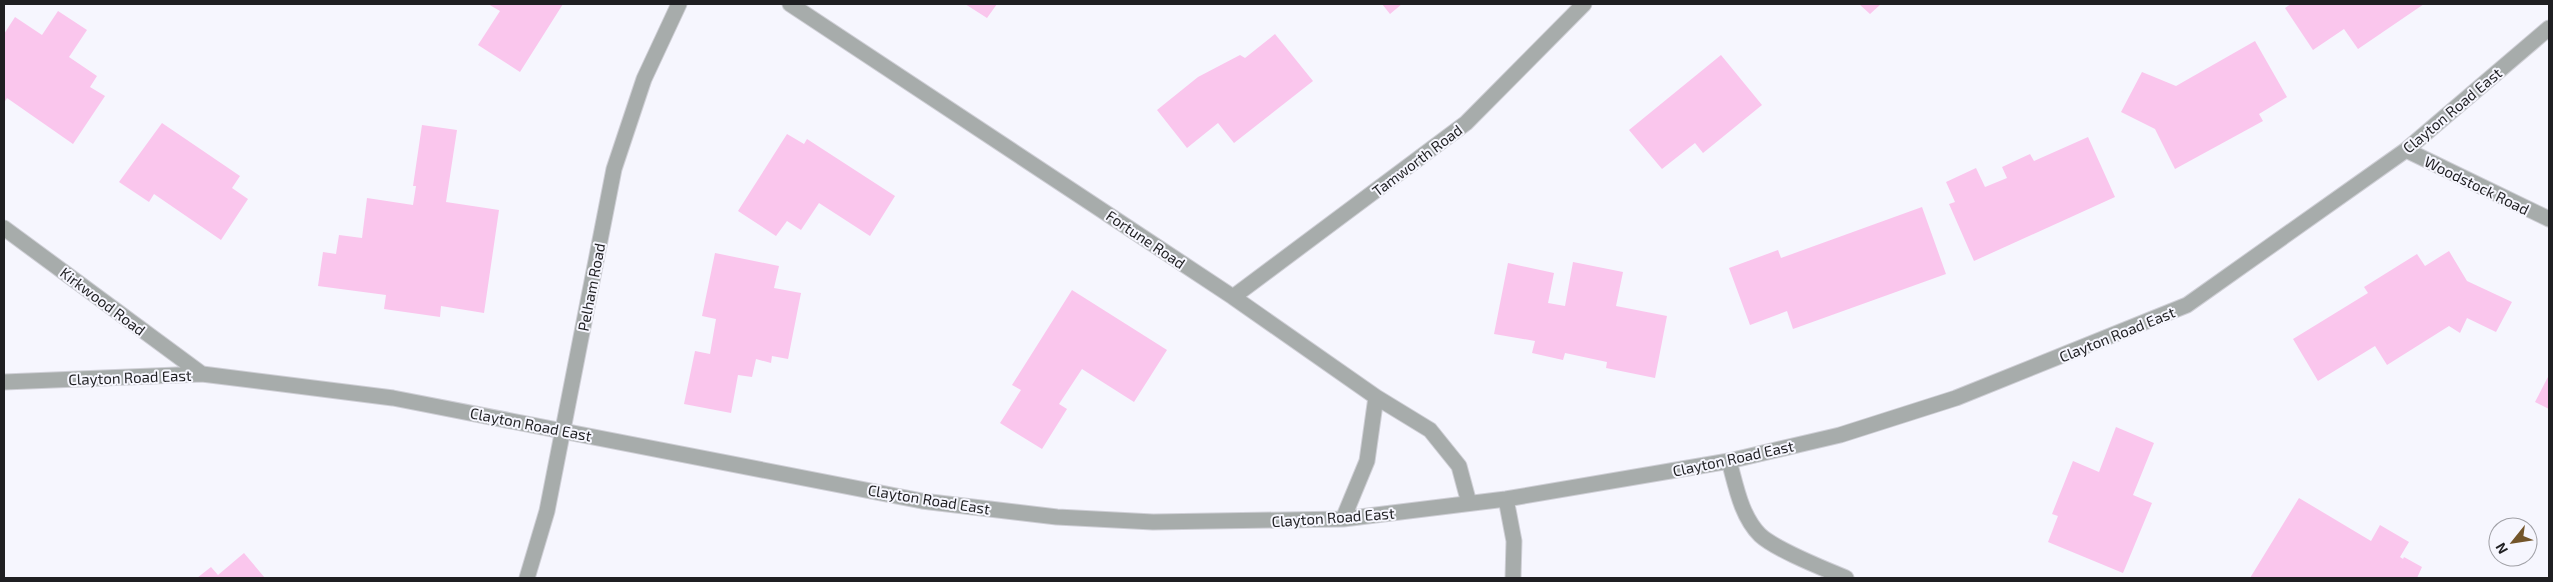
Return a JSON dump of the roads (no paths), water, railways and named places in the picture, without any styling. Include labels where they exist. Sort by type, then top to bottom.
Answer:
[{"type":"street","name":"Pelham Road","points":[[527,578],[548,511],[562,429],[614,169],[644,80],[679,4]]},
{"type":"street","name":"Fortune Road","points":[[790,4],[1234,297],[1376,397],[1430,430],[1459,466],[1469,503]]},
{"type":"street","name":"Tamworth Road","points":[[1234,297],[1466,123],[1584,4]]},
{"type":"street","name":"Clayton Road East","points":[[4,382],[202,374],[393,398],[562,429],[922,501],[1057,517],[1153,522],[1342,519],[1506,499],[1729,461],[1840,435],[1956,398],[2187,305],[2406,150],[2549,28]]},
{"type":"street","name":"Woodstock Road","points":[[2406,150],[2549,219]]},
{"type":"street","name":"Kirkwood Road","points":[[4,228],[202,374]]},
{"type":"street","points":[[1342,519],[1367,461],[1376,397]]},
{"type":"street","points":[[1729,461],[1742,507],[1761,535],[1796,556],[1846,578]]},
{"type":"street","points":[[1506,499],[1514,541],[1514,578]]}]
